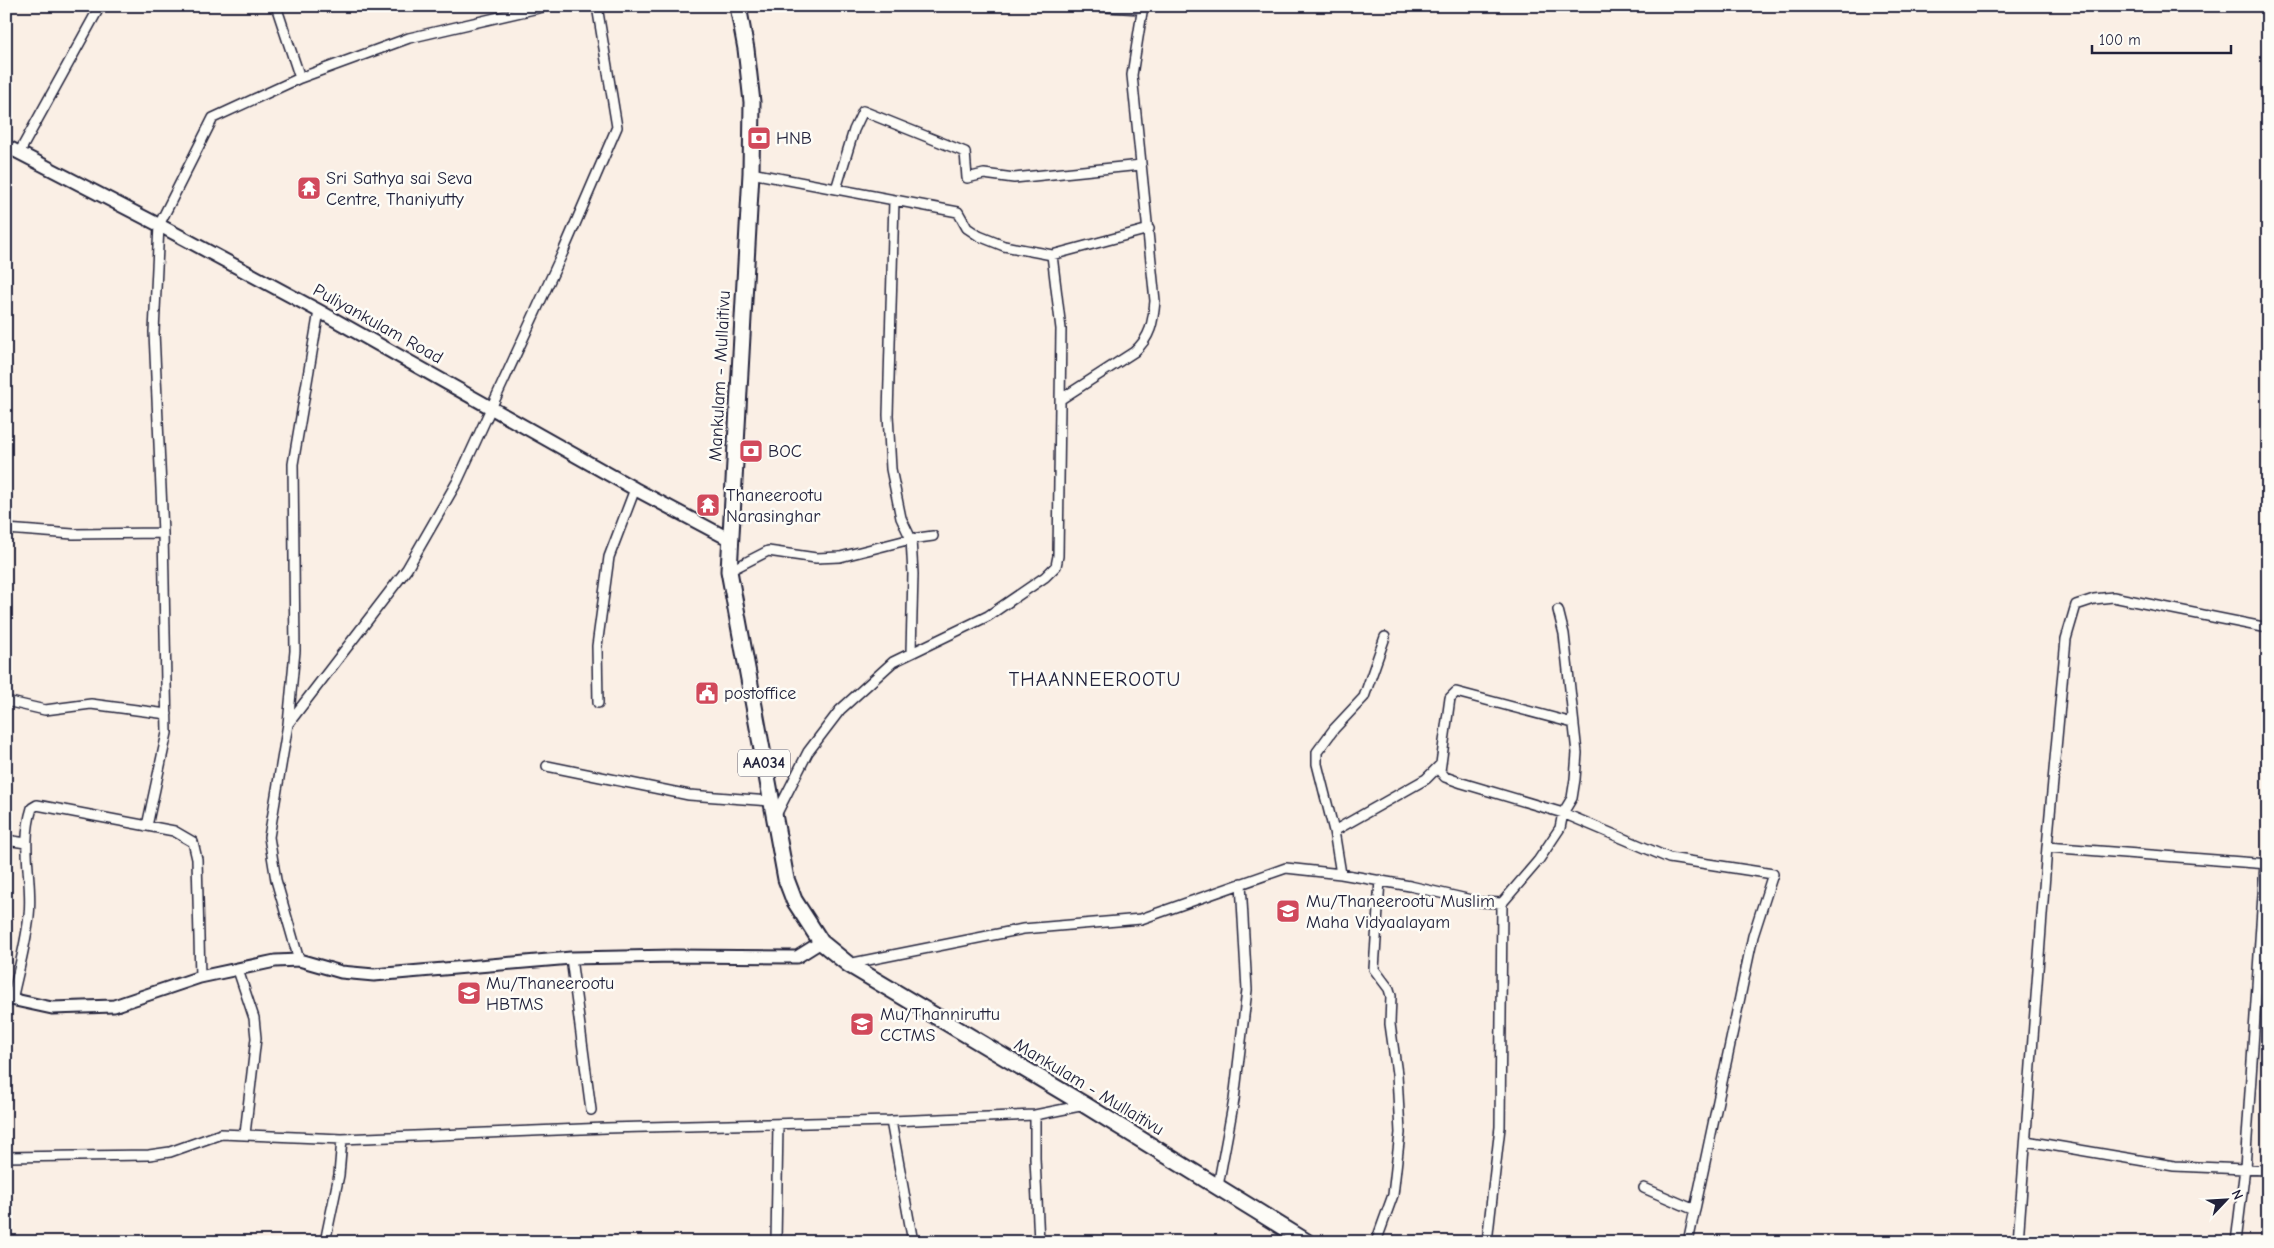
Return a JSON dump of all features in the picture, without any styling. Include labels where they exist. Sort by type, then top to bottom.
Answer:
[{"type":"highway","name":"Mankulam - Mullaitivu","points":[[738,6],[746,49],[752,102],[751,173],[728,571],[786,880],[794,900],[821,942],[848,964],[1085,1105],[1307,1242]]},
{"type":"main road","name":"Puliyankulam Road","points":[[6,146],[319,311],[634,488],[729,539]]},
{"type":"street","points":[[18,153],[100,6]]},
{"type":"street","points":[[276,6],[300,78]]},
{"type":"street","points":[[147,826],[167,733],[154,332],[159,225],[213,118],[300,78],[409,38],[547,6]]},
{"type":"street","points":[[288,724],[408,569],[457,482],[563,252],[617,127],[597,6]]},
{"type":"street","points":[[1061,399],[1145,343],[1152,328],[1155,301],[1132,75],[1143,8],[1088,6]]},
{"type":"street","points":[[836,189],[854,130],[862,111],[965,152],[967,178],[984,174],[1014,178],[1141,165]]},
{"type":"street","points":[[751,173],[958,212],[968,228],[979,236],[1004,246],[1052,255],[1149,229]]},
{"type":"street","points":[[894,200],[888,415],[891,468],[901,518],[911,539],[913,574],[911,652]]},
{"type":"street","points":[[775,818],[808,752],[840,710],[892,662],[988,616],[1046,577],[1056,566],[1058,556],[1061,329],[1052,255]]},
{"type":"street","points":[[299,960],[276,880],[269,837],[288,724],[295,651],[293,464],[319,311]]},
{"type":"street","points":[[598,704],[597,646],[609,557],[634,488]]},
{"type":"street","points":[[6,529],[73,534],[162,533]]},
{"type":"street","points":[[728,571],[768,552],[816,558],[840,557],[911,539],[933,536]]},
{"type":"street","points":[[2018,1242],[2047,847],[2066,639],[2076,605],[2094,599],[2113,597],[2268,628]]},
{"type":"street","points":[[1487,1242],[1500,1128],[1502,903],[1538,862],[1560,828],[1563,813],[1572,798],[1575,779],[1577,753],[1564,634],[1558,610]]},
{"type":"street","points":[[1341,874],[1334,830],[1317,764],[1317,752],[1334,729],[1364,697],[1385,637]]},
{"type":"street","points":[[1573,723],[1456,692],[1450,698],[1440,771],[1445,777],[1462,783],[1563,813],[1669,858],[1773,874],[1753,936],[1688,1242]]},
{"type":"street","points":[[6,701],[45,710],[91,704],[167,714]]},
{"type":"street","points":[[1334,830],[1426,779],[1440,765]]},
{"type":"street","points":[[547,766],[689,795],[771,801]]},
{"type":"street","points":[[200,977],[197,859],[193,842],[174,831],[37,806],[32,808],[26,843],[29,915],[9,999],[52,1008],[114,1006],[200,977],[275,961],[299,960],[341,972],[374,974],[571,958],[674,956],[797,957],[821,942]]},
{"type":"street","points":[[6,840],[26,843]]},
{"type":"street","points":[[2047,847],[2266,864],[2245,1168],[2236,1242]]},
{"type":"street","points":[[848,964],[1023,929],[1141,919],[1241,882],[1286,868],[1380,880],[1480,902],[1502,903]]},
{"type":"street","points":[[1376,1242],[1394,1195],[1400,1133],[1397,1074],[1390,1024],[1391,996],[1389,989],[1374,969],[1380,880]]},
{"type":"street","points":[[1218,1186],[1234,1100],[1247,990],[1241,882]]},
{"type":"street","points":[[571,958],[591,1110]]},
{"type":"street","points":[[238,970],[254,1018],[256,1038],[245,1134]]},
{"type":"street","points":[[6,1157],[19,1159],[170,1152],[221,1134],[342,1140],[606,1128],[890,1121],[1035,1115],[1085,1105]]},
{"type":"street","points":[[1035,1115],[1034,1158],[1039,1242]]},
{"type":"street","points":[[890,1121],[913,1242]]},
{"type":"street","points":[[776,1242],[778,1124]]},
{"type":"street","points":[[325,1242],[339,1176],[342,1140]]},
{"type":"street","points":[[2026,1140],[2174,1166],[2268,1170]]},
{"type":"street","points":[[1644,1188],[1695,1210]]},
{"type":"place","name":"HNB","points":[[759,138]]},
{"type":"place","name":"Sri Sathya sai Seva Centre, Thaniyutty","points":[[309,188]]},
{"type":"place","name":"BOC","points":[[751,451]]},
{"type":"place","name":"Thaneerootu Narasinghar","points":[[708,505]]},
{"type":"place","name":"postoffice","points":[[707,693]]},
{"type":"place","name":"Mu/Thaneerootu Muslim Maha Vidyaalayam","points":[[1288,911]]},
{"type":"place","name":"Mu/Thaneerootu HBTMS","points":[[469,993]]},
{"type":"place","name":"Mu/Thanniruttu CCTMS","points":[[862,1024]]},
{"type":"district","name":"THAANNEEROOTU","points":[[1095,679]]}]
